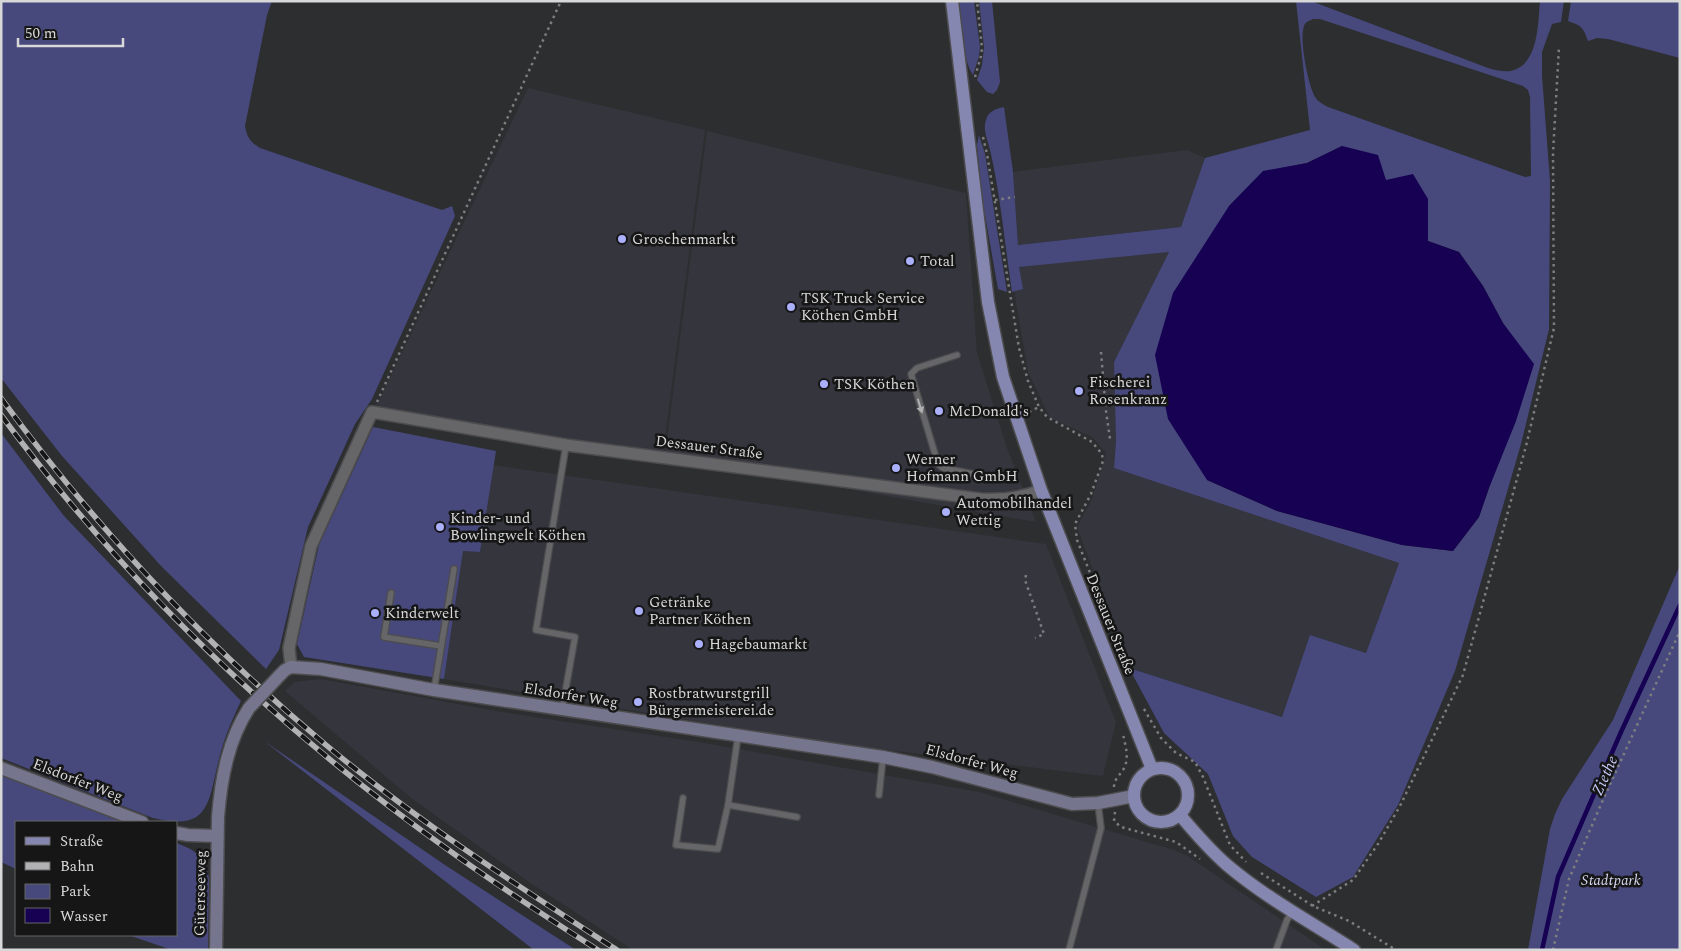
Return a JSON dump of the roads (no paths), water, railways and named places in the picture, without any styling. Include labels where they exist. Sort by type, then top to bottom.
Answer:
[{"type":"main road","name":"Dessauer Straße","points":[[952,1],[988,302],[999,360],[1041,490],[1152,769]]},
{"type":"main road","points":[[1162,767],[1172,769],[1183,777],[1186,783],[1189,797],[1188,804],[1180,815],[1169,821],[1157,822],[1151,820],[1141,813],[1135,802],[1136,785],[1142,775],[1152,769],[1162,767]]},
{"type":"main road","points":[[1180,815],[1228,866],[1249,882],[1354,950]]},
{"type":"street","name":"Dessauer Straße","points":[[285,671],[311,546],[372,412],[566,445],[981,499],[1023,496],[1041,490]]},
{"type":"street","name":"Elsdorfer Weg","points":[[285,671],[306,668],[336,672],[434,690],[562,710],[883,757],[932,767],[1072,804],[1098,803],[1134,796]]},
{"type":"street","points":[[178,833],[217,836],[219,799],[226,761],[233,740],[249,708],[285,671]]},
{"type":"street","name":"Elsdorfer Weg","points":[[1,768],[139,821]]},
{"type":"street","name":"Güterseeweg","points":[[216,950],[217,836]]},
{"type":"lane","points":[[957,355],[917,368],[911,374],[938,464],[943,468],[982,476]]},
{"type":"lane","points":[[562,710],[575,637],[536,630],[566,445]]},
{"type":"lane","points":[[434,690],[454,569]]},
{"type":"lane","points":[[391,593],[384,637],[441,646]]},
{"type":"lane","points":[[683,798],[676,844],[718,849],[728,806],[738,736]]},
{"type":"lane","points":[[879,795],[883,757]]},
{"type":"lane","points":[[1069,950],[1101,828],[1098,803]]},
{"type":"lane","points":[[728,806],[797,817]]},
{"type":"lane","points":[[1276,950],[1286,920],[1293,910]]},
{"type":"water","points":[[1342,146],[1378,155],[1386,180],[1413,174],[1428,199],[1428,241],[1459,252],[1483,286],[1503,323],[1534,364],[1516,421],[1479,517],[1453,551],[1402,545],[1277,511],[1207,480],[1168,419],[1155,355],[1173,293],[1229,206],[1263,171],[1307,163]]},
{"type":"waterway","name":"Ziethe","points":[[1542,950],[1558,877],[1621,732],[1680,605]]},
{"type":"railway","points":[[1,398],[37,446],[113,538],[194,624],[281,706],[326,745],[396,800],[505,877],[617,950]]},
{"type":"railway","points":[[1,415],[99,537],[152,595],[265,704],[325,755],[450,851],[486,877],[598,950]]},
{"type":"place","name":"Groschenmarkt","points":[[622,239]]},
{"type":"place","name":"Total","points":[[910,261]]},
{"type":"place","name":"TSK Truck Service Köthen GmbH","points":[[791,307]]},
{"type":"place","name":"TSK Köthen","points":[[824,384]]},
{"type":"place","name":"Fischerei Rosenkranz","points":[[1079,391]]},
{"type":"place","name":"McDonald's","points":[[939,411]]},
{"type":"place","name":"Werner Hofmann GmbH","points":[[896,468]]},
{"type":"place","name":"Automobilhandel Wettig","points":[[946,512]]},
{"type":"place","name":"Kinder- und Bowlingwelt Köthen","points":[[440,527]]},
{"type":"place","name":"Getränke Partner Köthen","points":[[639,611]]},
{"type":"place","name":"Kinderwelt","points":[[375,613]]},
{"type":"place","name":"Hagebaumarkt","points":[[699,644]]},
{"type":"place","name":"Rostbratwurstgrill Bürgermeisterei.de","points":[[638,702]]},
{"type":"park label","name":"Stadtpark","points":[[1611,880]]}]
